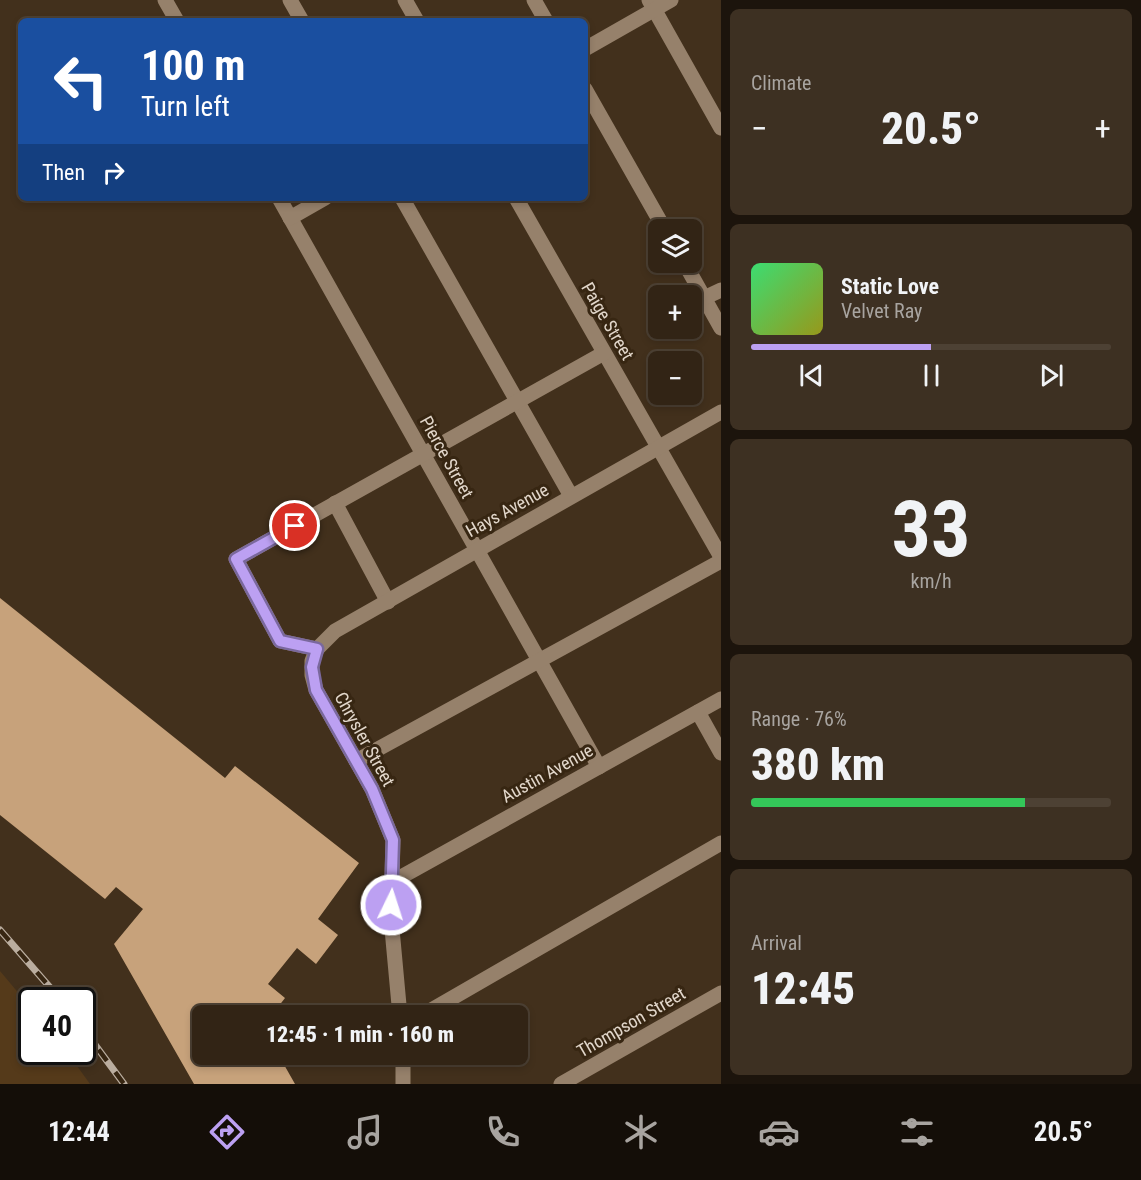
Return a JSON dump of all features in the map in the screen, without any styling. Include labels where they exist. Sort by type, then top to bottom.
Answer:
[{"type":"street","points":[[165,0],[175,18]]},
{"type":"street","points":[[290,0],[300,18]]},
{"type":"street","points":[[405,0],[415,18]]},
{"type":"street","points":[[534,0],[544,18]]},
{"type":"street","points":[[588,47],[651,5],[671,0]]},
{"type":"street","points":[[651,5],[721,128]]},
{"type":"street","points":[[588,94],[659,219]]},
{"type":"street","name":"Pierce Street","points":[[281,201],[599,767]]},
{"type":"street","points":[[290,218],[320,201]]},
{"type":"street","points":[[404,201],[571,496]]},
{"type":"street","name":"Paige Street","points":[[518,201],[721,559]]},
{"type":"street","points":[[690,273],[721,328]]},
{"type":"street","points":[[704,298],[721,290]]},
{"type":"street","points":[[317,649],[280,641],[236,559],[604,353]]},
{"type":"street","name":"Hays Avenue","points":[[317,649],[330,634],[721,412]]},
{"type":"street","points":[[335,504],[388,602]]},
{"type":"street","points":[[356,761],[721,559]]},
{"type":"street","name":"Chrysler Street","points":[[317,649],[312,667],[316,690],[381,808],[393,840],[391,930],[399,1005]]},
{"type":"street","name":"Austin Avenue","points":[[392,882],[721,699]]},
{"type":"street","points":[[698,712],[721,753]]},
{"type":"street","points":[[440,1005],[721,843]]},
{"type":"street","name":"Thompson Street","points":[[561,1084],[721,993]]},
{"type":"street","points":[[403,1065],[403,1084]]},
{"type":"shaded area","points":[[0,971],[18,992],[18,1065],[76,1065],[90,1084],[0,1084]]},
{"type":"building","points":[[0,598],[225,778],[235,766],[359,863],[318,919],[338,935],[316,964],[297,948],[268,984],[285,998],[280,1005],[192,1005],[192,1065],[284,1065],[295,1084],[194,1084],[114,944],[143,909],[116,887],[105,899],[0,815]]},
{"type":"railway","points":[[0,930],[50,987]]},
{"type":"railway","points":[[96,1046],[124,1084]]},
{"type":"route","points":[[295,526],[236,559],[280,641],[317,649],[312,667],[316,690],[372,789],[393,840],[395,851],[391,905]]}]
